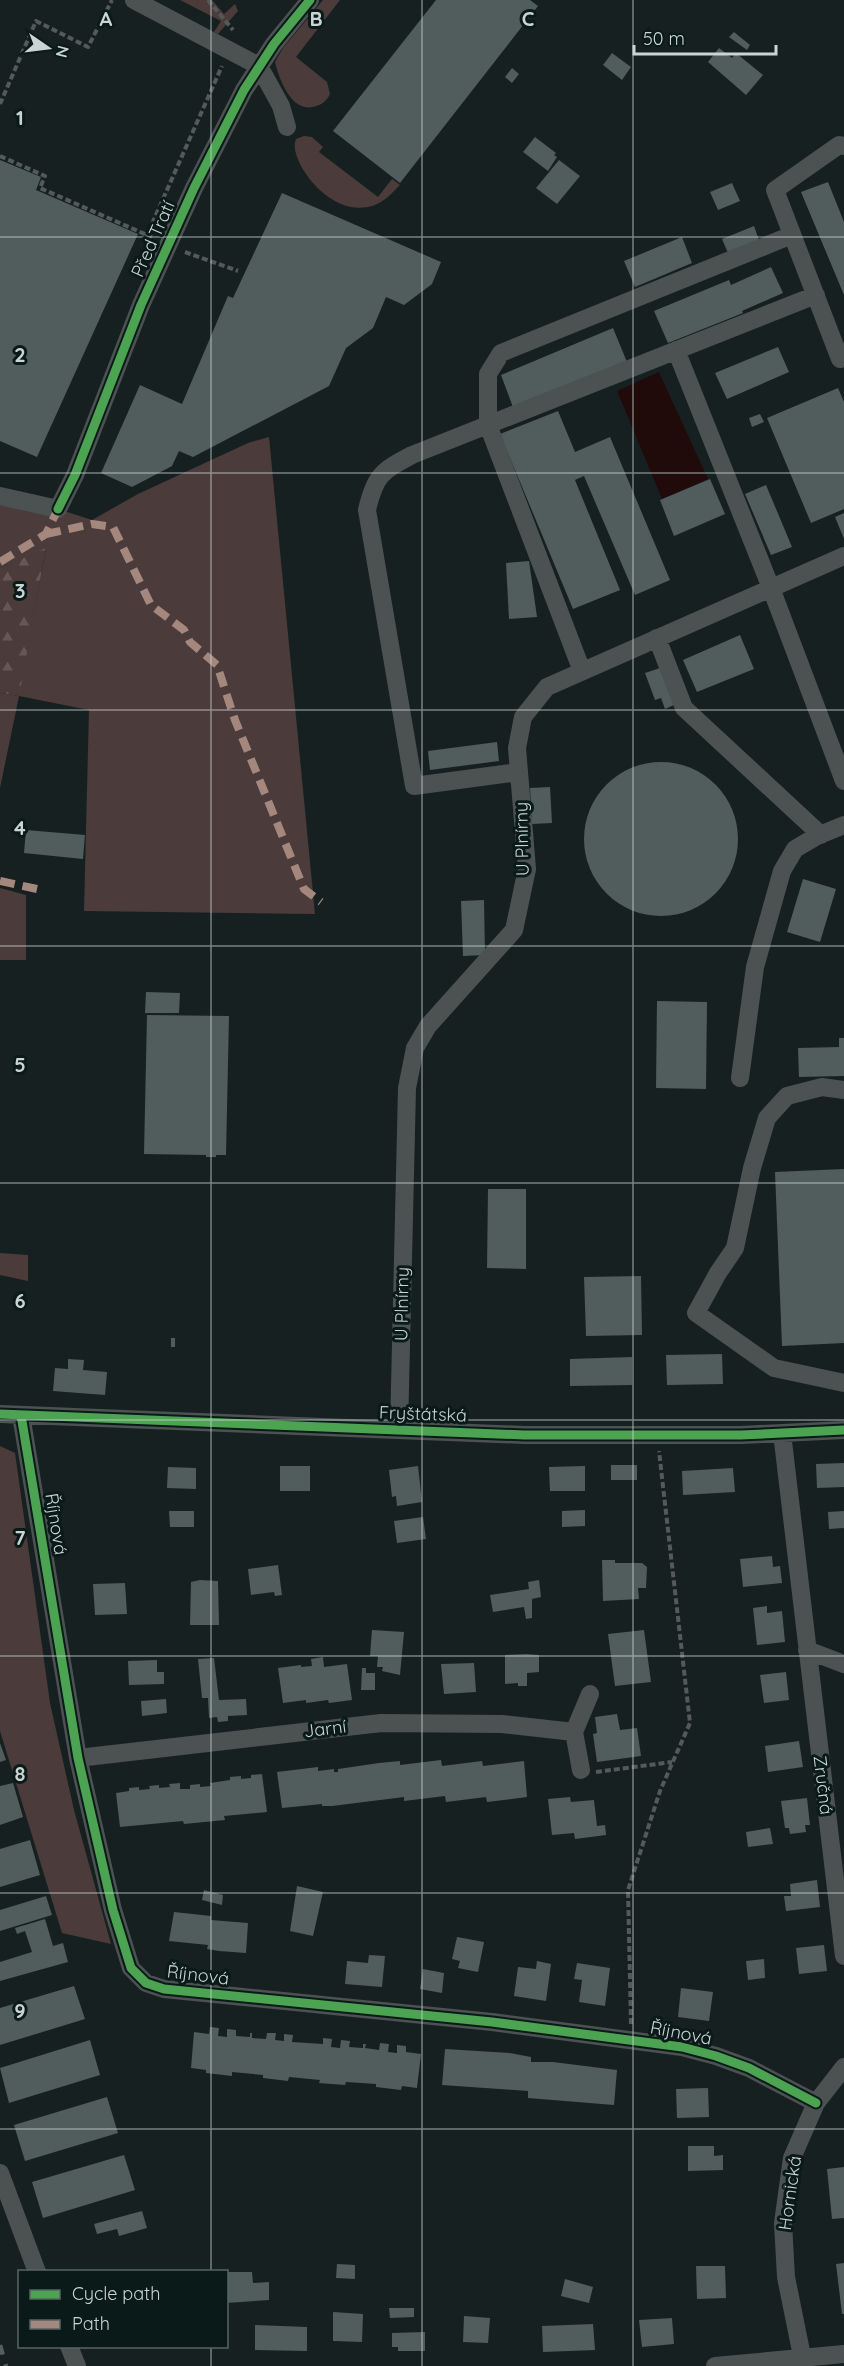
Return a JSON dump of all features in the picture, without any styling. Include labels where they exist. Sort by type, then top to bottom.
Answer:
[{"type":"street","points":[[134,0],[259,66],[281,106],[287,127]]},
{"type":"street","name":"Před Tratí","points":[[0,496],[58,509],[75,475],[120,357],[167,244],[222,132],[259,66],[310,0]]},
{"type":"street","points":[[843,362],[775,190],[838,145],[844,146]]},
{"type":"street","points":[[582,671],[488,425],[488,374],[501,354],[792,235]]},
{"type":"street","points":[[519,772],[414,786],[367,510],[372,489],[384,470],[412,455],[816,295]]},
{"type":"street","points":[[676,350],[771,588],[844,781]]},
{"type":"street","name":"U Plnírny","points":[[399,1430],[407,1088],[415,1048],[428,1026],[514,930],[527,869],[518,748],[523,717],[547,687],[844,556]]},
{"type":"street","points":[[657,638],[684,708],[821,835]]},
{"type":"street","points":[[741,1078],[755,967],[782,871],[795,849],[844,825]]},
{"type":"street","points":[[844,1090],[822,1087],[787,1096],[767,1118],[752,1168],[735,1248],[696,1313],[774,1368],[844,1383]]},
{"type":"street","name":"Fryštátská","points":[[0,1414],[524,1435],[658,1435],[844,1430]]},
{"type":"street","name":"Říjnová","points":[[21,1415],[78,1758],[113,1910],[131,1968],[147,1983],[164,1989],[492,2022],[682,2047],[749,2068],[816,2103]]},
{"type":"street","name":"Zručná","points":[[782,1433],[844,1956]]},
{"type":"street","points":[[807,1650],[844,1664]]},
{"type":"street","points":[[581,1770],[574,1732],[591,1694]]},
{"type":"street","name":"Jarní","points":[[78,1758],[381,1723],[502,1724],[574,1732]]},
{"type":"street","name":"Hornická","points":[[803,2362],[786,2277],[783,2223],[792,2158],[816,2103],[844,2067]]},
{"type":"street","points":[[0,2173],[37,2270]]},
{"type":"street","points":[[70,2348],[77,2366]]},
{"type":"street","points":[[715,2366],[803,2362],[844,2354]]},
{"type":"path","points":[[0,104],[36,21],[88,47],[112,0]]},
{"type":"path","points":[[208,0],[237,36]]},
{"type":"path","points":[[0,156],[45,176],[40,188],[74,205],[147,235]]},
{"type":"path","points":[[185,252],[238,271]]},
{"type":"path","points":[[631,2040],[628,1890],[643,1837],[690,1723],[658,1435]]},
{"type":"path","points":[[581,1770],[592,1773],[672,1762]]},
{"type":"green space","points":[[180,0],[212,0],[224,14],[235,4],[238,11],[218,34],[214,32],[221,21]]},
{"type":"green space","points":[[323,0],[340,0],[296,57],[327,82],[330,94],[321,104],[308,107],[300,105],[288,94],[275,62],[283,48]]},
{"type":"green space","points":[[304,136],[312,137],[323,147],[319,152],[378,197],[392,179],[400,185],[379,203],[367,207],[354,208],[331,199],[312,182],[299,162],[295,142],[296,139]]},
{"type":"green space","points":[[269,437],[315,914],[84,911],[89,710],[19,696],[0,788],[0,693],[18,696],[46,549],[0,568],[0,496],[58,509],[92,520],[138,494],[248,443]]},
{"type":"green space","points":[[46,548],[19,696],[0,693],[0,568]]},
{"type":"green space","points":[[0,888],[26,895],[26,960],[0,960]]},
{"type":"green space","points":[[0,1253],[28,1255],[28,1281],[0,1275]]},
{"type":"green space","points":[[0,1446],[15,1453],[50,1703],[74,1810],[111,1944],[62,1933],[0,1731]]},
{"type":"shaded area","points":[[659,372],[708,479],[662,499],[617,391]]},
{"type":"building","points":[[436,0],[530,0],[538,6],[400,183],[333,131]]},
{"type":"building","points":[[734,32],[750,45],[747,50],[729,37]]},
{"type":"building","points":[[719,48],[732,58],[736,53],[763,75],[746,95],[708,62]]},
{"type":"building","points":[[612,53],[631,67],[622,80],[603,65]]},
{"type":"building","points":[[512,68],[519,74],[512,83],[505,77]]},
{"type":"building","points":[[535,137],[556,153],[554,155],[557,157],[548,171],[523,152]]},
{"type":"building","points":[[0,160],[41,177],[36,190],[138,234],[37,457],[0,441]]},
{"type":"building","points":[[559,160],[580,176],[557,204],[536,188]]},
{"type":"building","points":[[828,182],[844,222],[844,295],[801,192]]},
{"type":"building","points":[[732,183],[740,201],[718,210],[710,192]]},
{"type":"building","points":[[282,193],[441,262],[432,284],[404,305],[386,297],[373,328],[346,348],[329,386],[193,457],[179,451],[172,466],[132,487],[101,473],[140,385],[182,404],[228,296],[233,298]]},
{"type":"building","points":[[754,226],[759,240],[728,253],[722,239]]},
{"type":"building","points":[[682,237],[692,263],[635,287],[624,261]]},
{"type":"building","points":[[771,267],[783,293],[742,311],[743,313],[668,343],[654,311],[729,280],[731,285]]},
{"type":"building","points":[[613,328],[627,362],[514,410],[501,375]]},
{"type":"building","points":[[778,347],[789,372],[727,399],[715,373]]},
{"type":"building","points":[[838,388],[844,402],[844,509],[811,523],[767,418]]},
{"type":"building","points":[[558,411],[575,452],[610,437],[670,580],[635,595],[584,476],[575,480],[620,590],[573,609],[500,434]]},
{"type":"building","points":[[760,414],[764,422],[752,427],[749,418]]},
{"type":"building","points":[[710,479],[725,514],[674,536],[660,500]]},
{"type":"building","points":[[766,485],[792,547],[771,555],[745,494]]},
{"type":"building","points":[[844,513],[844,539],[835,517]]},
{"type":"building","points":[[529,561],[537,617],[509,619],[506,563]]},
{"type":"building","points":[[740,635],[754,669],[697,692],[683,660]]},
{"type":"building","points":[[660,668],[674,705],[665,709],[661,698],[655,700],[645,673]]},
{"type":"building","points":[[497,742],[499,761],[430,770],[428,751]]},
{"type":"building","points":[[661,762],[676,763],[690,768],[704,775],[715,785],[725,796],[732,810],[737,824],[737,854],[732,868],[725,882],[715,893],[704,903],[690,910],[676,915],[661,916],[646,915],[632,910],[618,903],[607,893],[597,882],[590,868],[585,854],[584,839],[585,824],[590,810],[597,796],[607,785],[618,775],[632,768],[646,763]]},
{"type":"building","points":[[550,787],[552,823],[532,824],[530,788]]},
{"type":"building","points":[[26,830],[85,835],[83,859],[24,853]]},
{"type":"building","points":[[803,879],[836,889],[820,942],[787,932]]},
{"type":"building","points":[[484,900],[485,955],[463,956],[461,901]]},
{"type":"building","points":[[146,992],[180,993],[179,1013],[145,1013]]},
{"type":"building","points":[[657,1001],[707,1002],[706,1089],[656,1088]]},
{"type":"building","points":[[147,1015],[229,1016],[226,1155],[206,1157],[206,1155],[144,1154]]},
{"type":"building","points":[[839,1038],[844,1038],[844,1076],[799,1077],[798,1048],[839,1047]]},
{"type":"building","points":[[844,1169],[844,1343],[782,1346],[775,1172]]},
{"type":"building","points":[[488,1189],[526,1189],[526,1269],[487,1268]]},
{"type":"building","points":[[641,1276],[642,1335],[586,1336],[584,1277]]},
{"type":"building","points":[[171,1338],[175,1338],[175,1347],[171,1347]]},
{"type":"building","points":[[722,1354],[723,1384],[667,1385],[666,1355]]},
{"type":"building","points":[[632,1357],[632,1385],[570,1386],[570,1359]]},
{"type":"building","points":[[68,1359],[84,1360],[83,1370],[107,1372],[105,1395],[53,1391],[55,1368],[68,1369]]},
{"type":"building","points":[[844,1463],[844,1487],[817,1488],[816,1464]]},
{"type":"building","points":[[611,1465],[637,1465],[637,1480],[611,1480]]},
{"type":"building","points":[[280,1466],[310,1466],[310,1491],[280,1491]]},
{"type":"building","points":[[418,1466],[422,1502],[397,1506],[396,1496],[392,1497],[389,1470]]},
{"type":"building","points":[[585,1466],[585,1491],[550,1491],[549,1467]]},
{"type":"building","points":[[168,1467],[196,1468],[196,1489],[167,1488]]},
{"type":"building","points":[[733,1468],[735,1492],[683,1495],[682,1471]]},
{"type":"building","points":[[585,1510],[585,1526],[562,1527],[562,1511]]},
{"type":"building","points":[[169,1511],[194,1511],[194,1527],[170,1527]]},
{"type":"building","points":[[844,1511],[844,1528],[829,1529],[828,1512]]},
{"type":"building","points":[[423,1517],[426,1539],[397,1543],[394,1521]]},
{"type":"building","points":[[772,1556],[773,1567],[780,1566],[782,1583],[743,1587],[740,1559]]},
{"type":"building","points":[[602,1560],[615,1560],[615,1563],[642,1563],[647,1567],[646,1588],[638,1588],[639,1599],[603,1601]]},
{"type":"building","points":[[278,1565],[282,1595],[275,1596],[274,1592],[251,1595],[248,1569]]},
{"type":"building","points":[[539,1580],[541,1597],[532,1599],[532,1618],[526,1619],[524,1607],[493,1612],[490,1595],[529,1589],[528,1582]]},
{"type":"building","points":[[218,1581],[219,1625],[190,1625],[191,1582]]},
{"type":"building","points":[[125,1583],[127,1614],[95,1615],[93,1584]]},
{"type":"building","points":[[767,1606],[767,1613],[782,1611],[785,1642],[757,1645],[753,1608]]},
{"type":"building","points":[[372,1630],[404,1632],[400,1675],[382,1671],[383,1667],[377,1667],[378,1656],[370,1656]]},
{"type":"building","points":[[644,1630],[651,1682],[615,1686],[608,1634]]},
{"type":"building","points":[[505,1655],[539,1655],[539,1672],[527,1673],[527,1686],[518,1686],[518,1683],[505,1684]]},
{"type":"building","points":[[323,1657],[324,1667],[347,1664],[352,1700],[306,1703],[306,1700],[283,1703],[278,1668],[312,1666],[311,1659]]},
{"type":"building","points":[[214,1658],[219,1700],[246,1699],[247,1715],[228,1716],[228,1721],[218,1722],[217,1717],[209,1718],[208,1698],[202,1698],[198,1659]]},
{"type":"building","points":[[157,1660],[157,1672],[164,1672],[164,1684],[129,1685],[128,1661]]},
{"type":"building","points":[[474,1663],[476,1692],[444,1694],[441,1664]]},
{"type":"building","points":[[362,1668],[366,1668],[366,1673],[375,1673],[375,1690],[361,1690]]},
{"type":"building","points":[[786,1672],[789,1700],[764,1703],[760,1675]]},
{"type":"building","points":[[166,1699],[167,1713],[142,1716],[141,1701]]},
{"type":"building","points":[[617,1714],[620,1730],[637,1728],[641,1756],[597,1762],[593,1734],[597,1733],[595,1717]]},
{"type":"building","points":[[799,1741],[803,1767],[768,1772],[765,1746]]},
{"type":"building","points":[[0,1743],[6,1760],[0,1762]]},
{"type":"building","points":[[441,1760],[442,1766],[482,1761],[483,1766],[524,1761],[527,1797],[487,1802],[486,1797],[446,1802],[445,1796],[404,1801],[404,1797],[332,1806],[322,1806],[322,1804],[282,1808],[277,1772],[318,1767],[318,1771],[334,1769],[334,1772],[338,1772],[338,1769],[379,1763],[400,1761],[400,1765]]},
{"type":"building","points":[[262,1774],[267,1812],[224,1816],[225,1820],[120,1827],[116,1793],[129,1791],[129,1788],[150,1789],[149,1786],[170,1787],[169,1784],[180,1783],[180,1789],[190,1789],[190,1785],[211,1786],[210,1783],[230,1780],[230,1777],[241,1776],[241,1779]]},
{"type":"building","points":[[13,1783],[23,1817],[0,1825],[0,1786]]},
{"type":"building","points":[[570,1797],[571,1802],[594,1800],[597,1826],[605,1825],[606,1835],[575,1839],[574,1833],[552,1835],[548,1799]]},
{"type":"building","points":[[807,1798],[810,1825],[805,1825],[806,1832],[790,1834],[789,1828],[785,1828],[781,1801]]},
{"type":"building","points":[[770,1828],[773,1844],[748,1847],[746,1832]]},
{"type":"building","points":[[30,1840],[40,1875],[0,1887],[0,1849]]},
{"type":"building","points":[[817,1880],[820,1907],[786,1911],[784,1896],[791,1896],[790,1884]]},
{"type":"building","points":[[297,1886],[323,1892],[313,1936],[290,1931]]},
{"type":"building","points":[[204,1890],[223,1895],[222,1905],[202,1900]]},
{"type":"building","points":[[46,1896],[52,1915],[0,1931],[0,1910]]},
{"type":"building","points":[[174,1912],[211,1916],[211,1920],[248,1923],[246,1953],[219,1951],[207,1949],[208,1945],[169,1941]]},
{"type":"building","points":[[45,1919],[53,1946],[63,1943],[68,1962],[0,1981],[0,1962],[32,1952],[25,1931],[17,1934],[15,1928]]},
{"type":"building","points":[[457,1937],[484,1942],[478,1972],[458,1968],[460,1961],[452,1959]]},
{"type":"building","points":[[824,1945],[827,1971],[799,1974],[796,1948]]},
{"type":"building","points":[[369,1955],[385,1956],[382,1987],[345,1984],[347,1961],[368,1963]]},
{"type":"building","points":[[764,1959],[765,1978],[748,1980],[746,1961]]},
{"type":"building","points":[[537,1961],[551,1964],[546,2001],[514,1996],[518,1967],[536,1969]]},
{"type":"building","points":[[577,1963],[610,1968],[605,2006],[579,2002],[582,1980],[574,1979]]},
{"type":"building","points":[[423,1969],[444,1973],[442,1993],[420,1989]]},
{"type":"building","points":[[74,1986],[85,2019],[0,2045],[0,2008]]},
{"type":"building","points":[[681,1988],[713,1992],[709,2021],[678,2017]]},
{"type":"building","points":[[210,2027],[219,2028],[218,2036],[227,2037],[227,2029],[236,2030],[236,2036],[250,2037],[252,2033],[252,2038],[266,2039],[267,2033],[276,2033],[275,2040],[284,2041],[284,2034],[293,2035],[292,2042],[323,2044],[323,2038],[332,2039],[331,2047],[340,2048],[341,2040],[350,2041],[349,2047],[363,2048],[363,2044],[366,2044],[365,2048],[379,2050],[380,2043],[389,2044],[388,2052],[397,2053],[397,2045],[406,2046],[406,2052],[421,2054],[417,2088],[402,2086],[401,2090],[376,2087],[376,2084],[346,2082],[345,2085],[289,2077],[288,2081],[263,2078],[263,2075],[232,2072],[232,2076],[206,2073],[206,2070],[191,2068],[194,2032],[209,2034]]},
{"type":"building","points":[[90,2040],[100,2075],[9,2103],[0,2068]]},
{"type":"building","points":[[445,2049],[510,2053],[531,2057],[531,2062],[553,2062],[617,2070],[614,2105],[528,2098],[528,2091],[442,2085]]},
{"type":"building","points":[[708,2088],[709,2117],[677,2118],[676,2089]]},
{"type":"building","points":[[107,2097],[118,2133],[25,2161],[14,2125]]},
{"type":"building","points":[[688,2146],[714,2146],[714,2156],[723,2155],[723,2170],[688,2171]]},
{"type":"building","points":[[124,2155],[135,2190],[43,2218],[32,2182]]},
{"type":"building","points":[[844,2167],[844,2218],[832,2219],[827,2169]]},
{"type":"building","points":[[142,2211],[147,2228],[119,2236],[117,2229],[97,2234],[94,2224]]},
{"type":"building","points":[[844,2263],[844,2314],[842,2314],[836,2264]]},
{"type":"building","points":[[337,2264],[355,2265],[355,2279],[336,2278]]},
{"type":"building","points":[[696,2266],[725,2266],[726,2298],[697,2299]]},
{"type":"building","points":[[228,2272],[252,2272],[253,2283],[269,2282],[269,2300],[228,2303]]},
{"type":"building","points":[[565,2279],[593,2287],[589,2303],[561,2296]]},
{"type":"building","points":[[389,2308],[414,2308],[414,2317],[390,2318]]},
{"type":"building","points":[[333,2312],[363,2314],[362,2342],[333,2341]]},
{"type":"building","points":[[464,2316],[490,2318],[488,2343],[463,2342]]},
{"type":"building","points":[[672,2318],[674,2344],[642,2347],[639,2320]]},
{"type":"building","points":[[593,2324],[595,2350],[543,2352],[542,2326]]},
{"type":"building","points":[[255,2325],[307,2327],[307,2351],[255,2350]]},
{"type":"building","points":[[425,2332],[425,2351],[398,2351],[398,2347],[392,2347],[392,2333]]},
{"type":"railway","points":[[0,2345],[6,2366]]},
{"type":"marked path","points":[[0,562],[46,534],[58,509]]},
{"type":"marked path","points":[[46,534],[92,524],[113,527],[151,605],[184,630],[190,642],[217,665],[235,720],[304,889],[321,902]]},
{"type":"marked path","points":[[0,881],[37,889]]},
{"type":"cycle path","points":[[58,509],[75,475],[141,305],[194,188],[244,90],[274,44],[310,0]]},
{"type":"cycle path","points":[[0,1414],[524,1435],[741,1435],[844,1430]]},
{"type":"cycle path","points":[[21,1415],[78,1758],[113,1910],[131,1968],[146,1983],[164,1989],[492,2022],[682,2047],[749,2068],[816,2103]]}]
